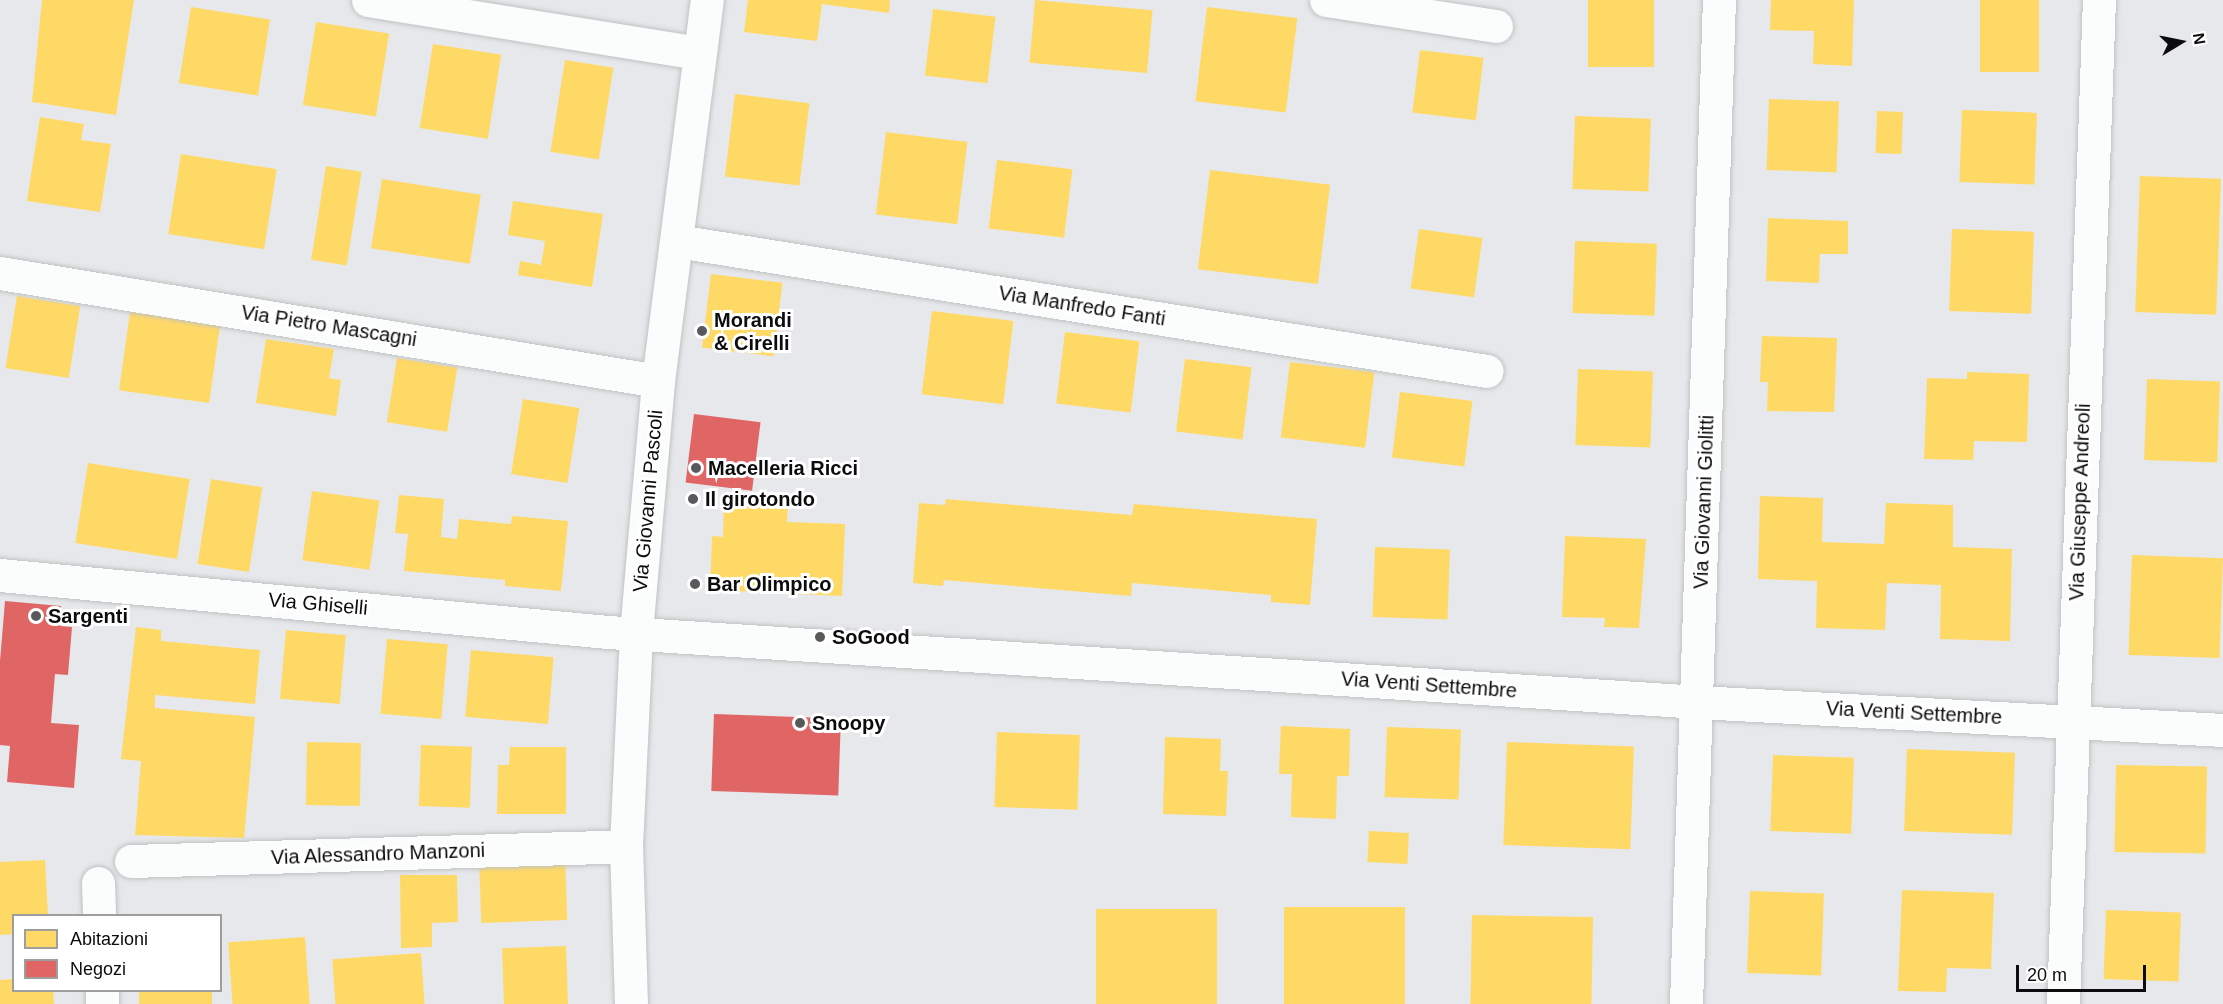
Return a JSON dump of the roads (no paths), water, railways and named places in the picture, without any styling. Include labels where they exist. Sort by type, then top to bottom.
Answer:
[{"type":"street","points":[[368,0],[699,53]]},
{"type":"street","name":"Via Giovanni Pascoli","points":[[631,1004],[626,846],[636,633],[658,381],[699,53],[708,0]]},
{"type":"street","points":[[1326,0],[1496,26]]},
{"type":"street","name":"Via Giovanni Giolitti","points":[[1686,1004],[1698,702],[1719,0]]},
{"type":"street","name":"Via Giuseppe Andreoli","points":[[2063,1004],[2099,0]]},
{"type":"street","name":"Via Manfredo Fanti","points":[[676,241],[1487,371]]},
{"type":"street","name":"Via Pietro Mascagni","points":[[0,273],[658,381]]},
{"type":"street","name":"Via Ghiselli","points":[[0,575],[636,633]]},
{"type":"street","name":"Via Venti Settembre","points":[[636,633],[1698,702],[2223,730]]},
{"type":"street","name":"Via Alessandro Manzoni","points":[[131,861],[626,846]]},
{"type":"street","points":[[98,883],[99,914]]},
{"type":"place","name":"Morandi & Cirelli","points":[[702,331]]},
{"type":"place","name":"Macelleria Ricci","points":[[696,468]]},
{"type":"place","name":"Il girotondo","points":[[693,499]]},
{"type":"place","name":"Bar Olimpico","points":[[695,584]]},
{"type":"place","name":"Sargenti","points":[[36,616]]},
{"type":"place","name":"SoGood","points":[[820,637]]},
{"type":"place","name":"Snoopy","points":[[800,723]]}]
